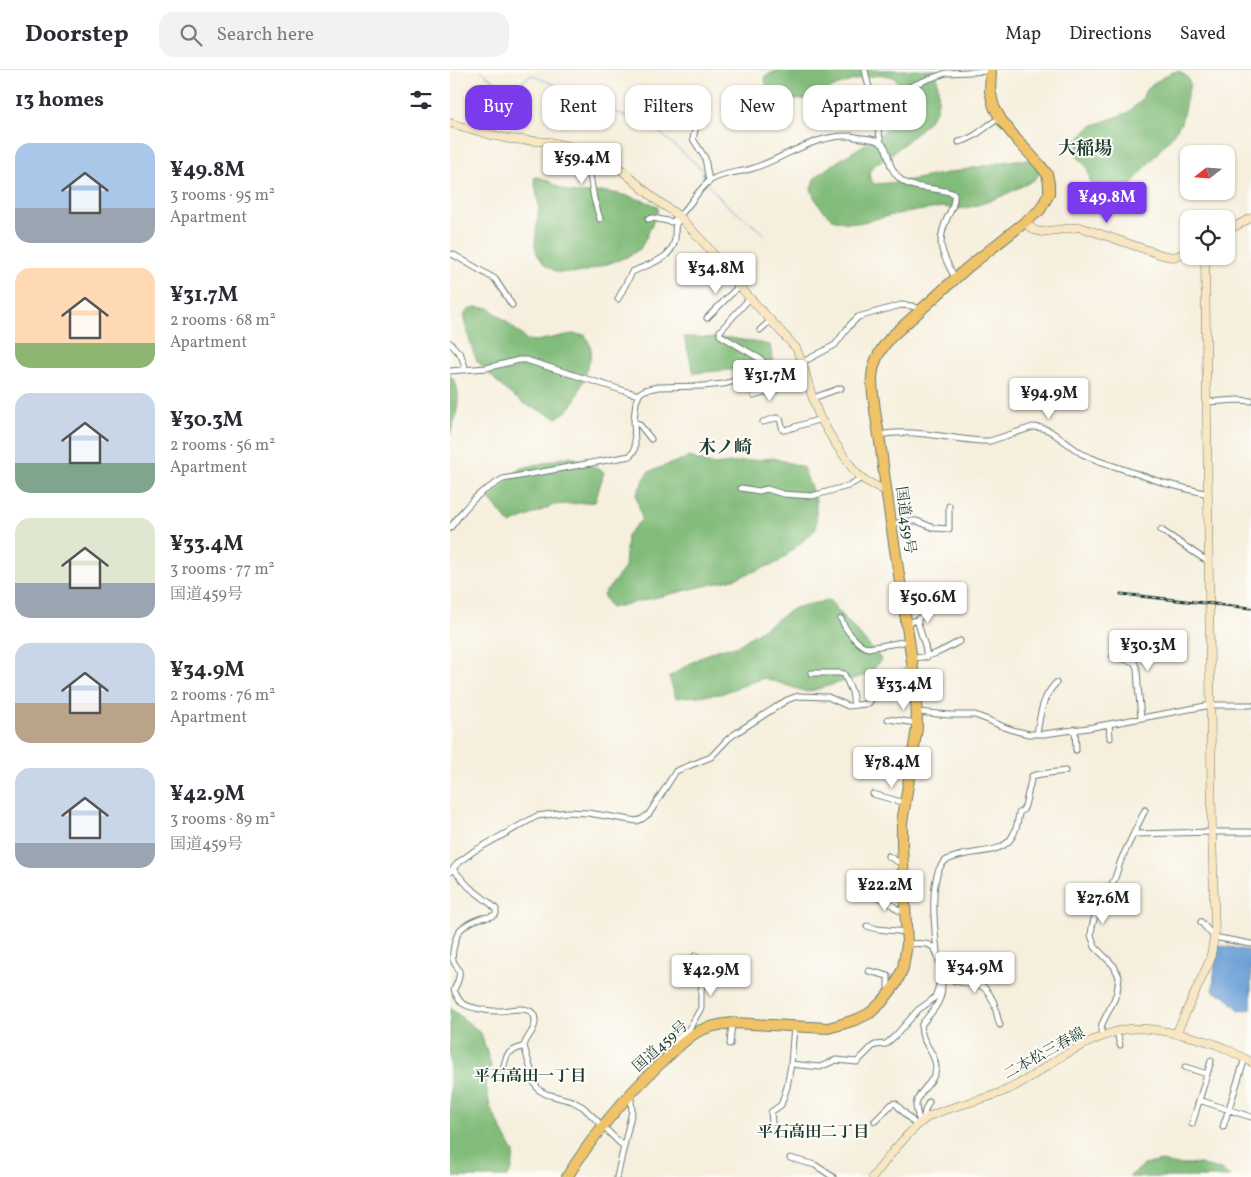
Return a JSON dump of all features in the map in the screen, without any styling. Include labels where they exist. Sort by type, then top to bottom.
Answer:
[{"type":"highway","name":"国道459号","points":[[567,1177],[602,1126],[629,1096],[679,1046],[698,1032],[721,1024],[732,1023],[828,1028],[849,1023],[870,1013],[882,1002],[896,984],[903,968],[907,932],[902,823],[917,712],[909,640],[886,491],[872,376],[878,354],[885,343],[955,278],[1040,210],[1049,194],[1049,184],[1043,169],[1017,140],[994,107],[990,90],[991,70]]},
{"type":"street","points":[[864,70],[881,142],[887,152],[894,172],[905,183],[944,190],[954,194],[953,205],[942,231],[941,246],[955,278]]},
{"type":"street","points":[[914,85],[946,73],[991,70]]},
{"type":"street","points":[[959,142],[972,138],[1000,117]]},
{"type":"street","points":[[450,124],[509,139],[550,142],[594,153],[612,162],[655,199],[680,217],[739,286],[796,348],[821,419],[833,440],[855,472],[886,491]]},
{"type":"street","points":[[695,130],[693,139],[705,158],[709,181]]},
{"type":"street","points":[[618,299],[632,272],[668,254],[675,239],[676,222],[709,181],[755,167],[824,139],[851,136],[881,142]]},
{"type":"street","points":[[594,153],[589,169],[594,199],[600,219]]},
{"type":"street","points":[[648,218],[672,222],[680,217]]},
{"type":"street","points":[[1235,226],[1251,218]]},
{"type":"street","points":[[1025,223],[1034,230],[1041,232],[1080,228],[1173,257],[1180,255]]},
{"type":"street","points":[[450,254],[496,279],[512,305]]},
{"type":"street","points":[[1176,1034],[1210,960],[1214,937],[1205,265]]},
{"type":"street","points":[[708,318],[739,286]]},
{"type":"street","points":[[750,298],[720,331],[720,334],[762,360],[767,372]]},
{"type":"street","points":[[450,528],[478,496],[503,479],[630,456],[634,452],[635,446],[634,422],[636,402],[639,394],[642,392],[651,388],[723,384],[802,362],[835,345],[858,317],[901,305],[912,306],[922,310]]},
{"type":"street","points":[[760,330],[771,320]]},
{"type":"street","points":[[450,343],[461,355],[466,370]]},
{"type":"street","points":[[450,371],[486,368],[526,360],[639,394]]},
{"type":"street","points":[[759,374],[765,393]]},
{"type":"street","points":[[754,396],[780,388]]},
{"type":"street","points":[[813,398],[841,388]]},
{"type":"street","points":[[1207,402],[1251,401]]},
{"type":"street","points":[[763,422],[776,418],[780,419],[783,430],[785,430],[821,419]]},
{"type":"street","points":[[634,422],[639,424],[651,439]]},
{"type":"street","points":[[880,435],[896,433],[990,441],[1021,430],[1042,428],[1050,431],[1082,454],[1099,461],[1164,483],[1208,494]]},
{"type":"street","points":[[741,488],[759,491],[766,489],[783,494],[812,496],[848,486],[862,478]]},
{"type":"street","points":[[891,524],[911,520],[934,528],[949,529],[949,506]]},
{"type":"street","points":[[1161,530],[1209,561]]},
{"type":"street","points":[[906,623],[917,620],[936,602]]},
{"type":"street","points":[[841,619],[850,634],[862,646],[868,648],[909,640]]},
{"type":"street","points":[[917,620],[927,657]]},
{"type":"street","points":[[624,1147],[583,1107],[572,1101],[546,1094],[539,1090],[535,1084],[524,1046],[524,1042],[534,1028],[536,1020],[533,1014],[518,1008],[497,1012],[474,1008],[462,1003],[458,999],[454,990],[459,971],[453,962],[452,956],[459,931],[481,918],[492,917],[496,914],[496,909],[451,870],[474,851],[537,816],[567,812],[642,819],[649,814],[676,771],[712,757],[736,733],[780,704],[798,696],[828,697],[848,706],[869,703],[882,683],[888,678],[901,674],[912,663],[942,651],[960,641]]},
{"type":"street","points":[[1113,656],[1134,662],[1137,668],[1141,718]]},
{"type":"street","points":[[811,673],[844,674],[852,692],[854,705]]},
{"type":"street","points":[[1036,734],[1042,706],[1047,694],[1056,683]]},
{"type":"street","points":[[917,712],[974,715],[1004,727],[1029,734],[1044,734],[1211,705],[1251,705]]},
{"type":"street","points":[[888,719],[916,723]]},
{"type":"street","points":[[1109,724],[1110,738]]},
{"type":"street","points":[[1075,729],[1076,750]]},
{"type":"street","points":[[920,1124],[917,1110],[918,1098],[932,1080],[936,1069],[934,1057],[923,1037],[921,1028],[938,1004],[942,993],[934,926],[934,891],[942,864],[950,858],[971,852],[992,850],[1006,845],[1014,833],[1019,813],[1025,806],[1032,776],[1065,771]]},
{"type":"street","points":[[873,794],[905,803]]},
{"type":"street","points":[[1103,1037],[1102,1024],[1114,1000],[1119,977],[1114,966],[1095,946],[1091,931],[1092,922],[1145,810]]},
{"type":"street","points":[[1135,834],[1251,832]]},
{"type":"street","points":[[888,856],[903,865]]},
{"type":"street","points":[[870,896],[885,899],[898,910],[905,911]]},
{"type":"street","points":[[1201,922],[1214,937],[1251,944]]},
{"type":"street","points":[[867,926],[907,932]]},
{"type":"street","points":[[907,944],[929,944],[937,952]]},
{"type":"street","points":[[679,1046],[676,1042],[677,1039],[689,1029],[701,1008],[704,974],[701,963],[695,956]]},
{"type":"street","points":[[869,971],[888,976],[888,987],[891,990]]},
{"type":"street","points":[[941,978],[981,986],[993,999],[1000,1025]]},
{"type":"street","points":[[791,1064],[820,1066],[836,1060],[857,1062],[875,1045],[886,1044],[918,1010],[935,997],[941,978]]},
{"type":"street","points":[[730,1044],[732,1023]]},
{"type":"street","points":[[772,1123],[771,1112],[781,1105],[787,1087],[794,1026]]},
{"type":"street","name":"二本松三春線","points":[[873,1177],[920,1124],[937,1113],[1004,1092],[1078,1047],[1125,1029],[1142,1028],[1207,1041],[1248,1060]]},
{"type":"street","points":[[1117,1032],[1120,1045]]},
{"type":"street","points":[[503,1070],[508,1053],[524,1046]]},
{"type":"street","points":[[1224,1127],[1248,1060]]},
{"type":"street","points":[[1192,1124],[1211,1061]]},
{"type":"street","points":[[1185,1067],[1207,1074]]},
{"type":"street","points":[[617,1177],[632,1111],[629,1096]]},
{"type":"street","points":[[1199,1100],[1251,1116]]},
{"type":"street","points":[[920,1124],[929,1102]]},
{"type":"street","points":[[875,1121],[895,1103],[920,1124]]},
{"type":"street","points":[[790,1158],[815,1165],[833,1177]]},
{"type":"green space","points":[[778,70],[937,70],[937,108],[926,124],[926,85],[899,85],[896,79],[889,76],[873,76],[839,85],[803,85],[803,99],[796,100],[793,100],[793,85],[766,85],[765,76]]},
{"type":"green space","points":[[1179,71],[1187,77],[1190,84],[1181,123],[1171,137],[1127,189],[1118,191],[1091,186],[1087,167],[1076,155],[1078,139],[1091,126],[1127,113],[1142,100],[1145,91],[1151,85],[1170,73]]},
{"type":"green space","points":[[887,130],[920,130],[871,169],[870,177],[875,184],[900,182],[1015,160],[1035,162],[1039,169],[1039,174],[1034,180],[1002,196],[967,208],[943,207],[897,214],[858,223],[832,219],[814,197],[811,189],[814,179],[826,169]]},
{"type":"green space","points":[[535,177],[544,179],[570,192],[605,192],[631,197],[657,206],[658,210],[640,249],[627,257],[587,271],[577,273],[557,272],[545,265],[537,254],[535,244],[539,206]]},
{"type":"green space","points":[[475,307],[489,308],[527,340],[536,341],[572,334],[585,335],[591,348],[590,358],[577,395],[567,411],[557,418],[523,403],[505,390],[477,361],[464,320],[468,310]]},
{"type":"green space","points":[[684,337],[731,338],[770,345],[774,366],[694,373]]},
{"type":"green space","points":[[450,375],[455,381],[457,388],[458,404],[450,435]]},
{"type":"green space","points":[[571,456],[604,472],[595,502],[554,505],[510,524],[489,499],[519,469]]},
{"type":"green space","points":[[689,457],[714,465],[773,458],[803,467],[816,501],[816,529],[779,562],[734,579],[611,608],[603,595],[625,568],[627,535],[642,519],[636,495],[648,472]]},
{"type":"green space","points":[[829,600],[881,659],[870,674],[807,692],[764,678],[720,694],[676,698],[669,677],[684,667],[710,653],[736,647],[794,608]]},
{"type":"green space","points":[[450,1008],[481,1033],[491,1066],[485,1080],[490,1107],[514,1153],[512,1170],[507,1177],[450,1177]]},
{"type":"green space","points":[[1161,1161],[1178,1165],[1200,1164],[1219,1169],[1230,1177],[1129,1177],[1144,1165]]},
{"type":"water","points":[[1217,945],[1251,951],[1251,1009],[1240,1011],[1224,995],[1213,990]]},
{"type":"waterway","points":[[481,70],[498,84],[518,93],[525,79],[532,75],[657,130],[703,170],[703,179],[706,183]]},
{"type":"waterway","points":[[709,186],[728,206],[766,237]]},
{"type":"railway","points":[[1121,594],[1251,608]]},
{"type":"district","name":"大稲場","points":[[1085,148]]},
{"type":"district","name":"木ノ崎","points":[[725,447]]},
{"type":"district","name":"平石高田一丁目","points":[[530,1075]]},
{"type":"district","name":"平石高田二丁目","points":[[813,1131]]}]
